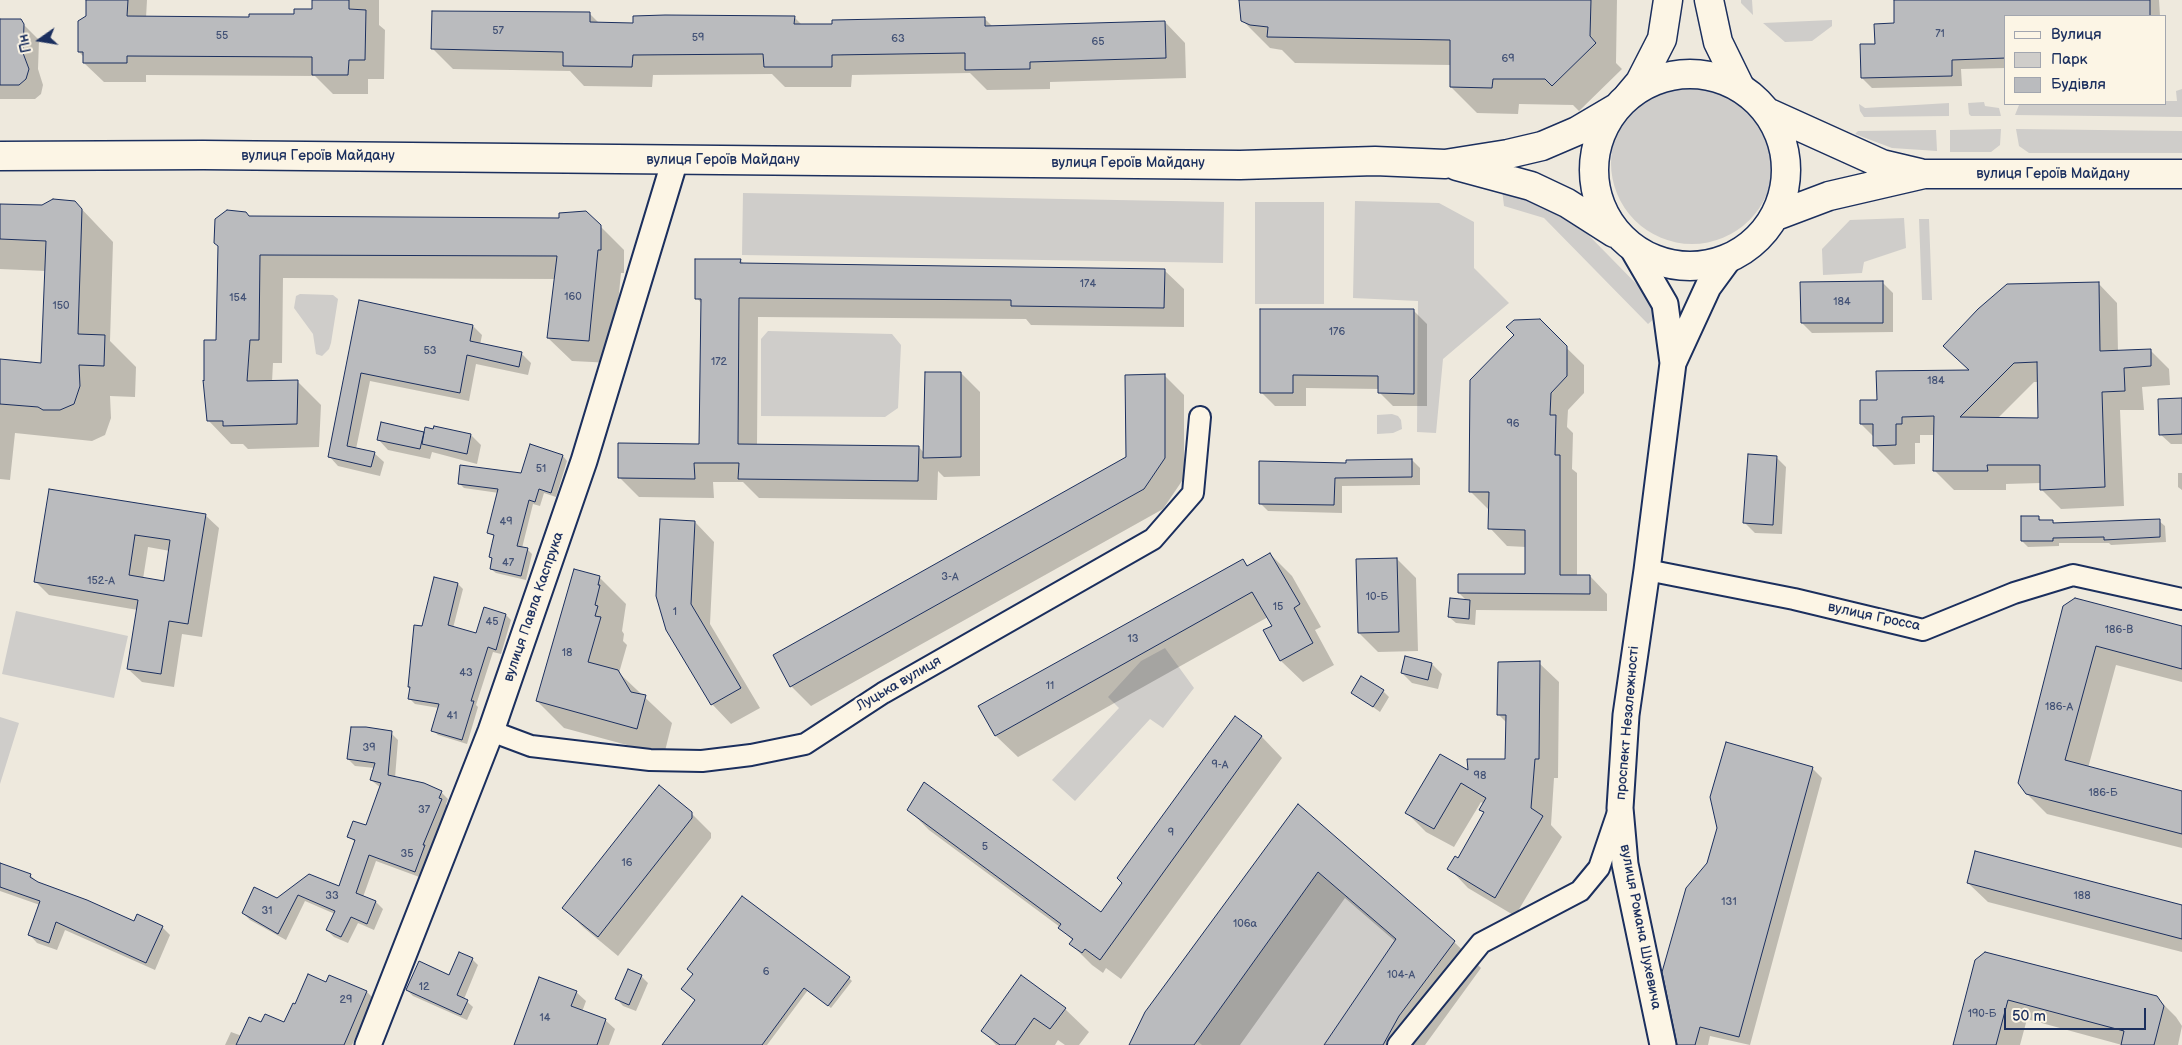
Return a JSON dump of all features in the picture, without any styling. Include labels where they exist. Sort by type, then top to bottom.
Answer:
[{"type":"main road","points":[[1625,242],[1605,217],[1600,204],[1593,177],[1594,156],[1600,135],[1622,102],[1640,82],[1662,39],[1668,0]]},
{"type":"main road","points":[[1709,0],[1718,42],[1740,87]]},
{"type":"main road","points":[[1678,74],[1696,74],[1714,77],[1740,87],[1767,112],[1783,144],[1786,162],[1786,181],[1783,199],[1776,216],[1764,233],[1730,257],[1712,266],[1691,268],[1670,266],[1657,262],[1567,203],[1531,186],[1446,164],[1508,154],[1542,146],[1577,131],[1622,102],[1644,85],[1678,74]]},
{"type":"main road","points":[[1767,112],[1882,164],[1924,174]]},
{"type":"main road","name":"вулиця Героїв Майдану","points":[[0,156],[203,155],[1240,165],[1375,161],[1446,164]]},
{"type":"main road","points":[[1776,216],[1829,196],[1924,174]]},
{"type":"main road","name":"вулиця Героїв Майдану","points":[[1924,174],[2182,174]]},
{"type":"street","name":"вулиця Павла Каспрука","points":[[368,1045],[491,732],[584,461],[675,160]]},
{"type":"street","points":[[1625,242],[1664,304],[1673,363]]},
{"type":"street","points":[[1673,363],[1708,287],[1730,257]]},
{"type":"street","name":"проспект Незалежності","points":[[1398,1045],[1481,943],[1580,891],[1599,868],[1620,808],[1626,715],[1647,570],[1673,363]]},
{"type":"street","name":"Луцька вулиця","points":[[491,732],[531,746],[650,760],[702,761],[751,755],[805,744],[883,693],[1153,539],[1193,493],[1200,417]]},
{"type":"street","name":"вулиця Гросса","points":[[1647,570],[1794,600],[1922,630],[2014,593],[2073,575],[2182,599]]},
{"type":"street","name":"вулиця Романа Шухевича","points":[[1620,808],[1625,864],[1663,1045]]},
{"type":"green space","points":[[1741,0],[1752,0],[1753,15],[1741,3]]},
{"type":"green space","points":[[1832,20],[1832,26],[1812,41],[1785,42],[1763,23]]},
{"type":"green space","points":[[1700,82],[1716,85],[1730,91],[1744,100],[1755,111],[1770,139],[1773,163],[1772,179],[1764,201],[1755,215],[1744,226],[1716,241],[1684,244],[1668,241],[1654,235],[1640,226],[1629,215],[1614,187],[1611,155],[1614,139],[1620,125],[1629,111],[1640,100],[1668,85]]},
{"type":"green space","points":[[2182,89],[2182,117],[2015,115],[2019,105],[2167,105],[2167,101],[2177,101],[2176,91]]},
{"type":"green space","points":[[1984,102],[1985,106],[1999,108],[2001,116],[1971,116],[1969,114],[1968,103]]},
{"type":"green space","points":[[1949,103],[1949,116],[1864,117],[1860,111],[1859,104],[1865,108]]},
{"type":"green space","points":[[2001,129],[2000,145],[1991,152],[1950,152],[1950,130]]},
{"type":"green space","points":[[2016,129],[2182,131],[2182,153],[2029,153],[2019,146]]},
{"type":"green space","points":[[1936,130],[1937,151],[1892,148],[1855,134],[1858,131]]},
{"type":"green space","points":[[1502,189],[1556,202],[1663,311],[1648,324],[1544,218],[1504,206]]},
{"type":"green space","points":[[743,193],[1224,202],[1223,263],[742,255]]},
{"type":"green space","points":[[1355,201],[1439,203],[1474,222],[1474,268],[1509,303],[1443,359],[1436,433],[1417,432],[1418,301],[1353,298]]},
{"type":"green space","points":[[1255,202],[1324,202],[1324,304],[1255,304]]},
{"type":"green space","points":[[1904,218],[1906,248],[1864,262],[1862,273],[1823,275],[1822,249],[1850,220]]},
{"type":"green space","points":[[1919,219],[1929,219],[1932,300],[1922,300]]},
{"type":"green space","points":[[300,294],[333,295],[338,299],[331,343],[329,349],[322,356],[316,354],[313,334],[294,308],[296,296]]},
{"type":"green space","points":[[768,331],[892,334],[901,345],[898,408],[885,417],[761,416],[761,339]]},
{"type":"green space","points":[[1392,414],[1398,416],[1401,420],[1402,429],[1393,433],[1377,434],[1377,415]]},
{"type":"green space","points":[[16,611],[128,636],[114,698],[2,674]]},
{"type":"green space","points":[[1165,648],[1194,688],[1163,728],[1150,719],[1075,801],[1052,780],[1119,708],[1108,697],[1141,661]]},
{"type":"green space","points":[[0,717],[19,723],[0,784]]},
{"type":"green space","points":[[1318,872],[1396,939],[1324,1045],[1202,1045],[1197,1041]]},
{"type":"building","points":[[86,0],[128,0],[127,16],[249,17],[249,14],[294,14],[294,9],[312,9],[312,0],[349,0],[349,9],[366,10],[365,60],[349,60],[348,75],[312,75],[312,57],[127,56],[127,63],[83,63],[83,52],[78,52],[78,21],[86,16]]},
{"type":"building","points":[[1239,0],[1591,0],[1590,36],[1596,43],[1552,86],[1545,79],[1493,79],[1492,88],[1450,87],[1450,40],[1267,37],[1268,27],[1250,25],[1241,21]]},
{"type":"building","points":[[1894,0],[2150,0],[2150,15],[2004,15],[2004,58],[1952,60],[1952,76],[1861,78],[1860,44],[1875,44],[1874,24],[1894,23]]},
{"type":"building","points":[[432,11],[590,12],[590,22],[633,23],[633,16],[665,15],[795,16],[794,24],[832,24],[832,20],[985,17],[985,26],[1165,21],[1166,58],[1030,62],[1030,69],[965,70],[965,53],[832,55],[832,67],[764,67],[763,54],[633,55],[632,67],[563,66],[563,52],[431,49]]},
{"type":"building","points":[[0,19],[21,19],[24,24],[23,53],[29,69],[26,79],[19,85],[0,85]]},
{"type":"building","points":[[53,199],[75,201],[82,209],[78,334],[105,335],[104,366],[79,365],[80,386],[74,404],[60,410],[43,410],[38,407],[0,404],[0,359],[41,363],[46,241],[0,239],[0,204],[42,205]]},
{"type":"building","points":[[227,210],[246,212],[249,216],[559,218],[559,213],[586,211],[601,225],[601,250],[598,250],[589,341],[547,338],[557,256],[260,255],[259,340],[250,340],[247,381],[298,380],[297,424],[223,426],[223,421],[207,421],[203,380],[204,340],[216,340],[218,246],[214,243],[215,219]]},
{"type":"building","points":[[695,259],[741,259],[740,263],[1165,269],[1164,308],[1011,306],[1011,300],[739,298],[738,444],[919,446],[918,481],[738,479],[739,463],[694,463],[695,479],[618,478],[618,443],[699,444],[701,299],[695,299]]},
{"type":"building","points":[[1883,281],[1883,323],[1801,323],[1800,282]]},
{"type":"building","points":[[2099,282],[2100,351],[2151,349],[2151,366],[2124,368],[2125,391],[2102,392],[2105,487],[2040,490],[2040,465],[1987,465],[1988,471],[1933,471],[1934,416],[1902,417],[1902,424],[1896,424],[1896,445],[1873,446],[1873,424],[1860,424],[1860,400],[1877,400],[1876,371],[1969,370],[1943,346],[1978,309],[2007,284]],"holes":[[[2037,362],[2038,418],[1960,417],[2014,363]]]},
{"type":"building","points":[[359,300],[473,325],[470,341],[522,352],[519,367],[467,355],[460,393],[361,373],[347,446],[375,452],[371,467],[328,457]]},
{"type":"building","points":[[1260,309],[1414,309],[1414,394],[1378,393],[1378,376],[1293,375],[1293,393],[1260,393]]},
{"type":"building","points":[[1540,319],[1567,346],[1567,376],[1551,393],[1550,415],[1556,415],[1555,455],[1560,455],[1560,575],[1590,575],[1590,594],[1458,593],[1458,574],[1525,574],[1525,530],[1488,529],[1489,492],[1469,492],[1470,380],[1514,335],[1506,327],[1514,320]]},
{"type":"building","points":[[925,372],[961,372],[961,457],[923,458]]},
{"type":"building","points":[[1165,374],[1165,458],[1144,489],[790,687],[773,655],[1126,457],[1125,375]]},
{"type":"building","points":[[2182,398],[2182,434],[2159,435],[2158,399]]},
{"type":"building","points":[[381,422],[424,432],[420,449],[377,440]]},
{"type":"building","points":[[434,426],[471,434],[467,454],[422,444],[425,427],[433,429]]},
{"type":"building","points":[[530,444],[563,455],[551,493],[539,489],[535,502],[529,500],[517,546],[528,548],[521,576],[490,569],[492,558],[489,557],[494,535],[487,533],[498,489],[458,484],[460,465],[521,473]]},
{"type":"building","points":[[1748,454],[1777,456],[1773,525],[1743,523]]},
{"type":"building","points":[[1412,459],[1412,477],[1335,478],[1334,505],[1259,504],[1259,461],[1346,463],[1346,460]]},
{"type":"building","points":[[49,489],[206,514],[188,624],[169,621],[161,674],[127,669],[138,600],[34,582]],"holes":[[[135,535],[170,540],[164,581],[129,575]]]},
{"type":"building","points":[[2021,516],[2039,516],[2039,520],[2053,520],[2053,523],[2160,519],[2160,537],[2104,540],[2104,537],[2053,538],[2053,541],[2021,541]]},
{"type":"building","points":[[660,519],[695,521],[691,604],[741,688],[711,705],[666,630],[656,596]]},
{"type":"building","points":[[1270,553],[1300,604],[1294,608],[1313,643],[1280,661],[1263,630],[1272,626],[1252,592],[995,736],[978,706],[1243,559],[1247,566]]},
{"type":"building","points":[[1397,558],[1399,632],[1358,633],[1356,559]]},
{"type":"building","points":[[574,569],[600,576],[598,585],[600,585],[595,605],[598,606],[595,616],[601,617],[588,662],[618,670],[631,692],[646,695],[637,729],[536,701]]},
{"type":"building","points":[[434,577],[458,583],[448,625],[476,633],[484,607],[506,614],[496,650],[488,647],[471,701],[474,701],[462,740],[431,731],[439,704],[408,699],[414,625],[422,626]]},
{"type":"building","points":[[1450,598],[1470,600],[1469,619],[1448,617]]},
{"type":"building","points":[[2075,598],[2182,626],[2182,669],[2096,646],[2065,760],[2182,791],[2182,834],[2026,794],[2018,783],[2063,606]]},
{"type":"building","points":[[1405,656],[1432,663],[1428,680],[1401,673]]},
{"type":"building","points":[[1540,661],[1539,759],[1535,759],[1531,808],[1543,816],[1495,898],[1447,869],[1455,856],[1458,858],[1484,812],[1479,810],[1486,798],[1461,783],[1434,829],[1405,813],[1440,754],[1468,770],[1467,759],[1505,759],[1506,715],[1497,715],[1498,662]]},
{"type":"building","points":[[1361,676],[1384,690],[1373,707],[1351,693]]},
{"type":"building","points":[[1235,716],[1262,736],[1100,960],[1085,949],[1082,953],[1069,944],[1073,939],[1058,928],[1061,924],[907,810],[924,782],[1101,912],[1122,883],[1117,878]]},
{"type":"building","points":[[351,727],[392,731],[388,775],[424,783],[442,791],[439,798],[442,799],[423,845],[425,845],[415,872],[369,855],[356,893],[376,901],[367,924],[351,917],[341,937],[326,930],[335,911],[298,895],[278,934],[242,913],[254,887],[277,898],[309,874],[339,886],[355,840],[347,837],[353,821],[366,825],[381,783],[370,780],[375,763],[347,759]]},
{"type":"building","points":[[1726,742],[1813,767],[1739,1037],[1700,1027],[1695,1045],[1677,1045],[1662,972],[1686,888],[1707,863],[1717,828],[1710,797]]},
{"type":"building","points":[[659,785],[692,812],[692,818],[598,937],[562,908]]},
{"type":"building","points":[[1298,804],[1455,941],[1399,1016],[1383,1045],[1324,1045],[1396,939],[1318,872],[1194,1045],[1129,1045],[1145,1012]]},
{"type":"building","points":[[1975,851],[2182,905],[2182,939],[1967,883]]},
{"type":"building","points":[[0,863],[31,874],[30,877],[38,882],[87,900],[134,921],[137,914],[163,926],[146,963],[56,922],[49,943],[28,935],[40,901],[0,887]]},
{"type":"building","points":[[742,896],[850,977],[828,1006],[804,988],[762,1045],[662,1045],[695,1000],[681,989],[693,974],[687,969]]},
{"type":"building","points":[[459,952],[473,958],[457,995],[468,1000],[461,1015],[406,990],[419,961],[449,975]]},
{"type":"building","points":[[1985,952],[2157,996],[2164,1006],[2154,1045],[2121,1045],[2124,1031],[2008,1000],[1996,1045],[1953,1045],[1975,960]]},
{"type":"building","points":[[628,969],[642,975],[629,1005],[615,999]]},
{"type":"building","points":[[308,974],[326,982],[329,975],[367,991],[344,1045],[236,1045],[249,1017],[261,1022],[265,1014],[284,1022],[293,1003],[295,1004]]},
{"type":"building","points":[[1021,975],[1066,1008],[1050,1029],[1034,1018],[1015,1045],[1000,1045],[981,1031]]},
{"type":"building","points":[[539,977],[577,991],[571,1006],[606,1019],[597,1045],[514,1045]]}]
